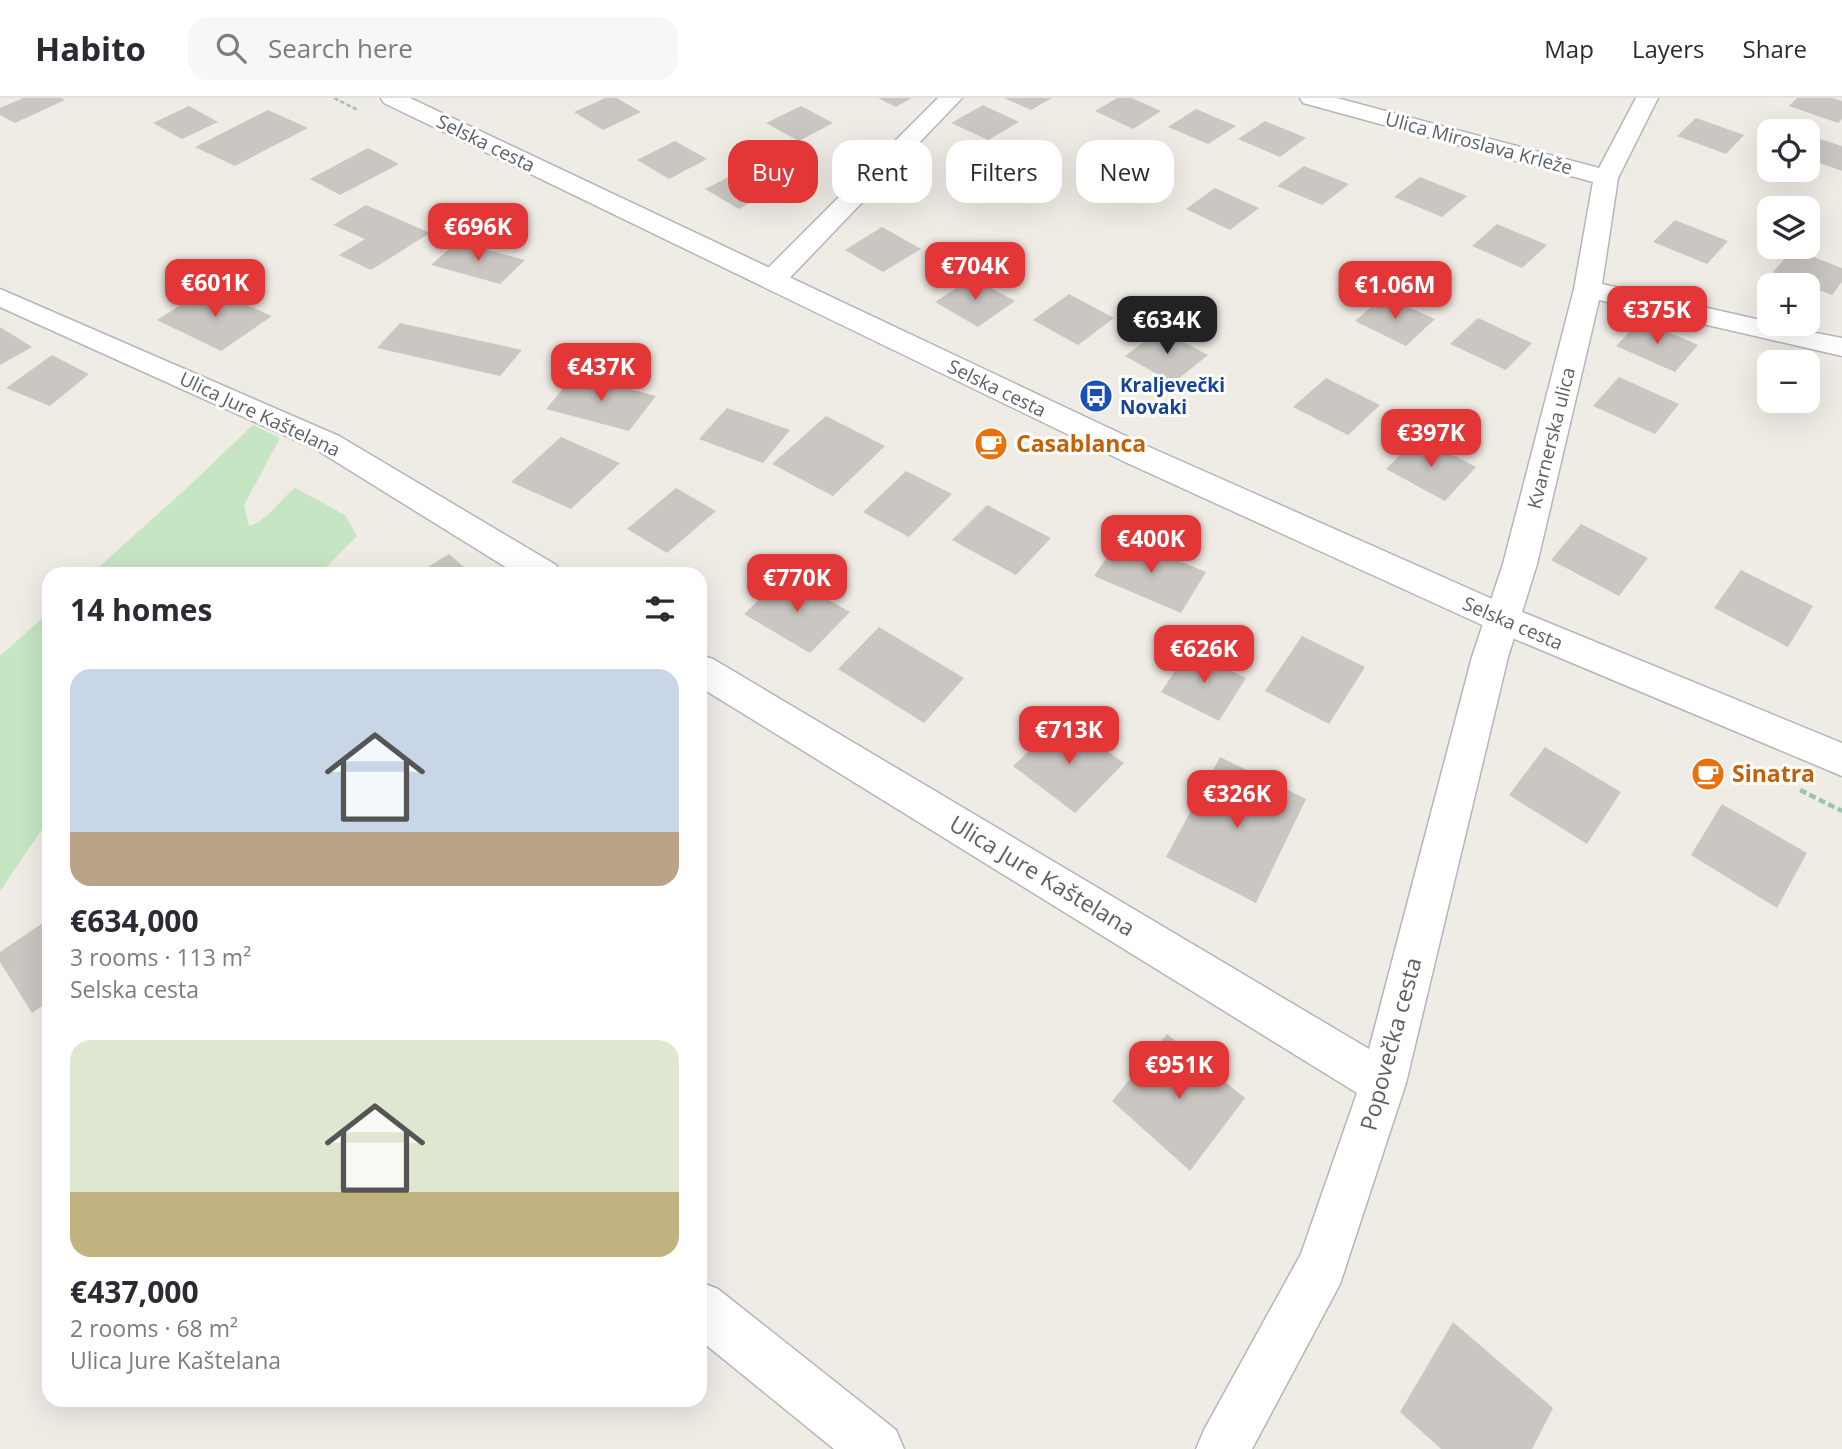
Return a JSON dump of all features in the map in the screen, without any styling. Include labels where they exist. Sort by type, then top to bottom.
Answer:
[{"type":"street","name":"Selska cesta","points":[[392,98],[1149,460],[1503,619],[1842,760]]},
{"type":"street","points":[[772,280],[951,98]]},
{"type":"street","name":"Ulica Miroslava Krleže","points":[[1311,98],[1606,178]]},
{"type":"street","name":"Kvarnerska ulica","points":[[1503,619],[1520,564],[1588,289],[1606,178],[1647,98]]},
{"type":"street","points":[[1588,289],[1842,347]]},
{"type":"street","name":"Ulica Jure Kaštelana","points":[[0,297],[328,443],[532,567]]},
{"type":"street","name":"Popovečka cesta","points":[[1223,1449],[1322,1266],[1383,1083],[1490,657],[1503,619]]},
{"type":"street","name":"Ulica Jure Kaštelana","points":[[707,673],[1383,1083]]},
{"type":"street","points":[[707,1313],[877,1449]]},
{"type":"green space","points":[[253,425],[280,438],[244,505],[249,526],[268,515],[295,488],[345,515],[357,536],[326,567],[99,567]]},
{"type":"green space","points":[[42,618],[42,829],[0,891],[0,656]]},
{"type":"building","points":[[23,98],[65,100],[15,123],[0,115],[0,108]]},
{"type":"building","points":[[605,98],[617,98],[641,112],[603,130],[574,112]]},
{"type":"building","points":[[878,98],[912,98],[896,107]]},
{"type":"building","points":[[1004,98],[1052,98],[1031,110]]},
{"type":"building","points":[[1117,98],[1132,98],[1161,111],[1133,129],[1095,111]]},
{"type":"building","points":[[1797,98],[1832,98],[1842,101],[1842,119],[1838,123],[1789,106]]},
{"type":"building","points":[[983,105],[1019,122],[988,140],[951,123]]},
{"type":"building","points":[[189,106],[218,122],[182,139],[153,123]]},
{"type":"building","points":[[801,106],[833,123],[797,140],[766,123]]},
{"type":"building","points":[[1196,109],[1236,126],[1208,144],[1168,127]]},
{"type":"building","points":[[268,110],[308,128],[235,166],[195,147]]},
{"type":"building","points":[[1696,118],[1744,135],[1726,154],[1677,136]]},
{"type":"building","points":[[1265,121],[1306,138],[1280,157],[1238,139]]},
{"type":"building","points":[[1820,139],[1842,146],[1842,171],[1820,163]]},
{"type":"building","points":[[675,141],[707,159],[669,179],[637,160]]},
{"type":"building","points":[[368,148],[399,164],[340,195],[310,179]]},
{"type":"building","points":[[1304,166],[1349,184],[1322,205],[1277,186]]},
{"type":"building","points":[[728,177],[728,203],[705,189]]},
{"type":"building","points":[[1420,177],[1467,196],[1442,217],[1394,197]]},
{"type":"building","points":[[1215,188],[1259,208],[1230,230],[1186,209]]},
{"type":"building","points":[[729,203],[750,203],[739,209]]},
{"type":"building","points":[[366,205],[430,233],[371,270],[339,255],[365,239],[333,225]]},
{"type":"building","points":[[1675,220],[1728,241],[1707,264],[1653,242]]},
{"type":"building","points":[[1497,224],[1547,245],[1522,268],[1472,246]]},
{"type":"building","points":[[882,227],[921,249],[883,272],[845,250]]},
{"type":"building","points":[[457,242],[525,260],[500,284],[431,265]]},
{"type":"building","points":[[1784,259],[1819,259],[1842,268],[1842,282],[1832,295],[1820,290],[1820,273],[1773,272]]},
{"type":"building","points":[[972,278],[1015,301],[978,327],[935,302]]},
{"type":"building","points":[[208,288],[272,316],[221,351],[157,320]]},
{"type":"building","points":[[1069,294],[1114,318],[1078,345],[1033,320]]},
{"type":"building","points":[[1384,296],[1435,319],[1406,346],[1355,321]]},
{"type":"building","points":[[1478,318],[1532,343],[1506,370],[1450,344]]},
{"type":"building","points":[[1641,320],[1698,345],[1675,372],[1616,346]]},
{"type":"building","points":[[400,323],[522,350],[500,376],[377,348]]},
{"type":"building","points":[[0,327],[32,347],[0,365]]},
{"type":"building","points":[[1160,330],[1208,355],[1173,383],[1125,356]]},
{"type":"building","points":[[52,355],[89,374],[50,406],[6,388]]},
{"type":"building","points":[[575,374],[656,396],[629,431],[546,409]]},
{"type":"building","points":[[1619,377],[1679,404],[1655,434],[1593,406]]},
{"type":"building","points":[[1326,378],[1380,405],[1348,435],[1293,407]]},
{"type":"building","points":[[727,408],[790,430],[763,463],[699,439]]},
{"type":"building","points":[[826,416],[885,446],[833,496],[772,464]]},
{"type":"building","points":[[561,437],[620,463],[571,509],[511,482]]},
{"type":"building","points":[[1418,437],[1476,467],[1445,501],[1386,469]]},
{"type":"building","points":[[906,471],[952,494],[909,537],[863,512]]},
{"type":"building","points":[[676,488],[716,511],[667,553],[627,529]]},
{"type":"building","points":[[987,505],[1051,538],[1016,575],[952,540]]},
{"type":"building","points":[[1581,524],[1648,558],[1619,596],[1551,560]]},
{"type":"building","points":[[1121,537],[1206,572],[1181,613],[1094,576]]},
{"type":"building","points":[[449,554],[464,567],[428,567]]},
{"type":"building","points":[[1741,570],[1813,606],[1788,647],[1714,608]]},
{"type":"building","points":[[785,575],[850,612],[810,653],[744,614]]},
{"type":"building","points":[[879,627],[964,678],[924,723],[838,669]]},
{"type":"building","points":[[1302,636],[1365,667],[1329,724],[1265,691]]},
{"type":"building","points":[[1189,650],[1246,678],[1219,721],[1161,692]]},
{"type":"building","points":[[1063,719],[1124,763],[1075,813],[1013,766]]},
{"type":"building","points":[[1545,747],[1621,792],[1587,844],[1509,795]]},
{"type":"building","points":[[1220,757],[1306,799],[1256,903],[1166,857]]},
{"type":"building","points":[[1722,804],[1807,853],[1777,908],[1691,855]]},
{"type":"building","points":[[42,924],[42,1006],[32,1013],[0,962],[0,952]]},
{"type":"building","points":[[1167,1034],[1245,1098],[1190,1171],[1112,1101]]},
{"type":"building","points":[[1453,1322],[1553,1408],[1532,1449],[1441,1449],[1400,1412]]},
{"type":"place","name":"Kraljevečki Novaki","points":[[1096,396]]},
{"type":"place","name":"Casablanca","points":[[991,444]]},
{"type":"place","name":"Sinatra","points":[[1708,774]]}]
